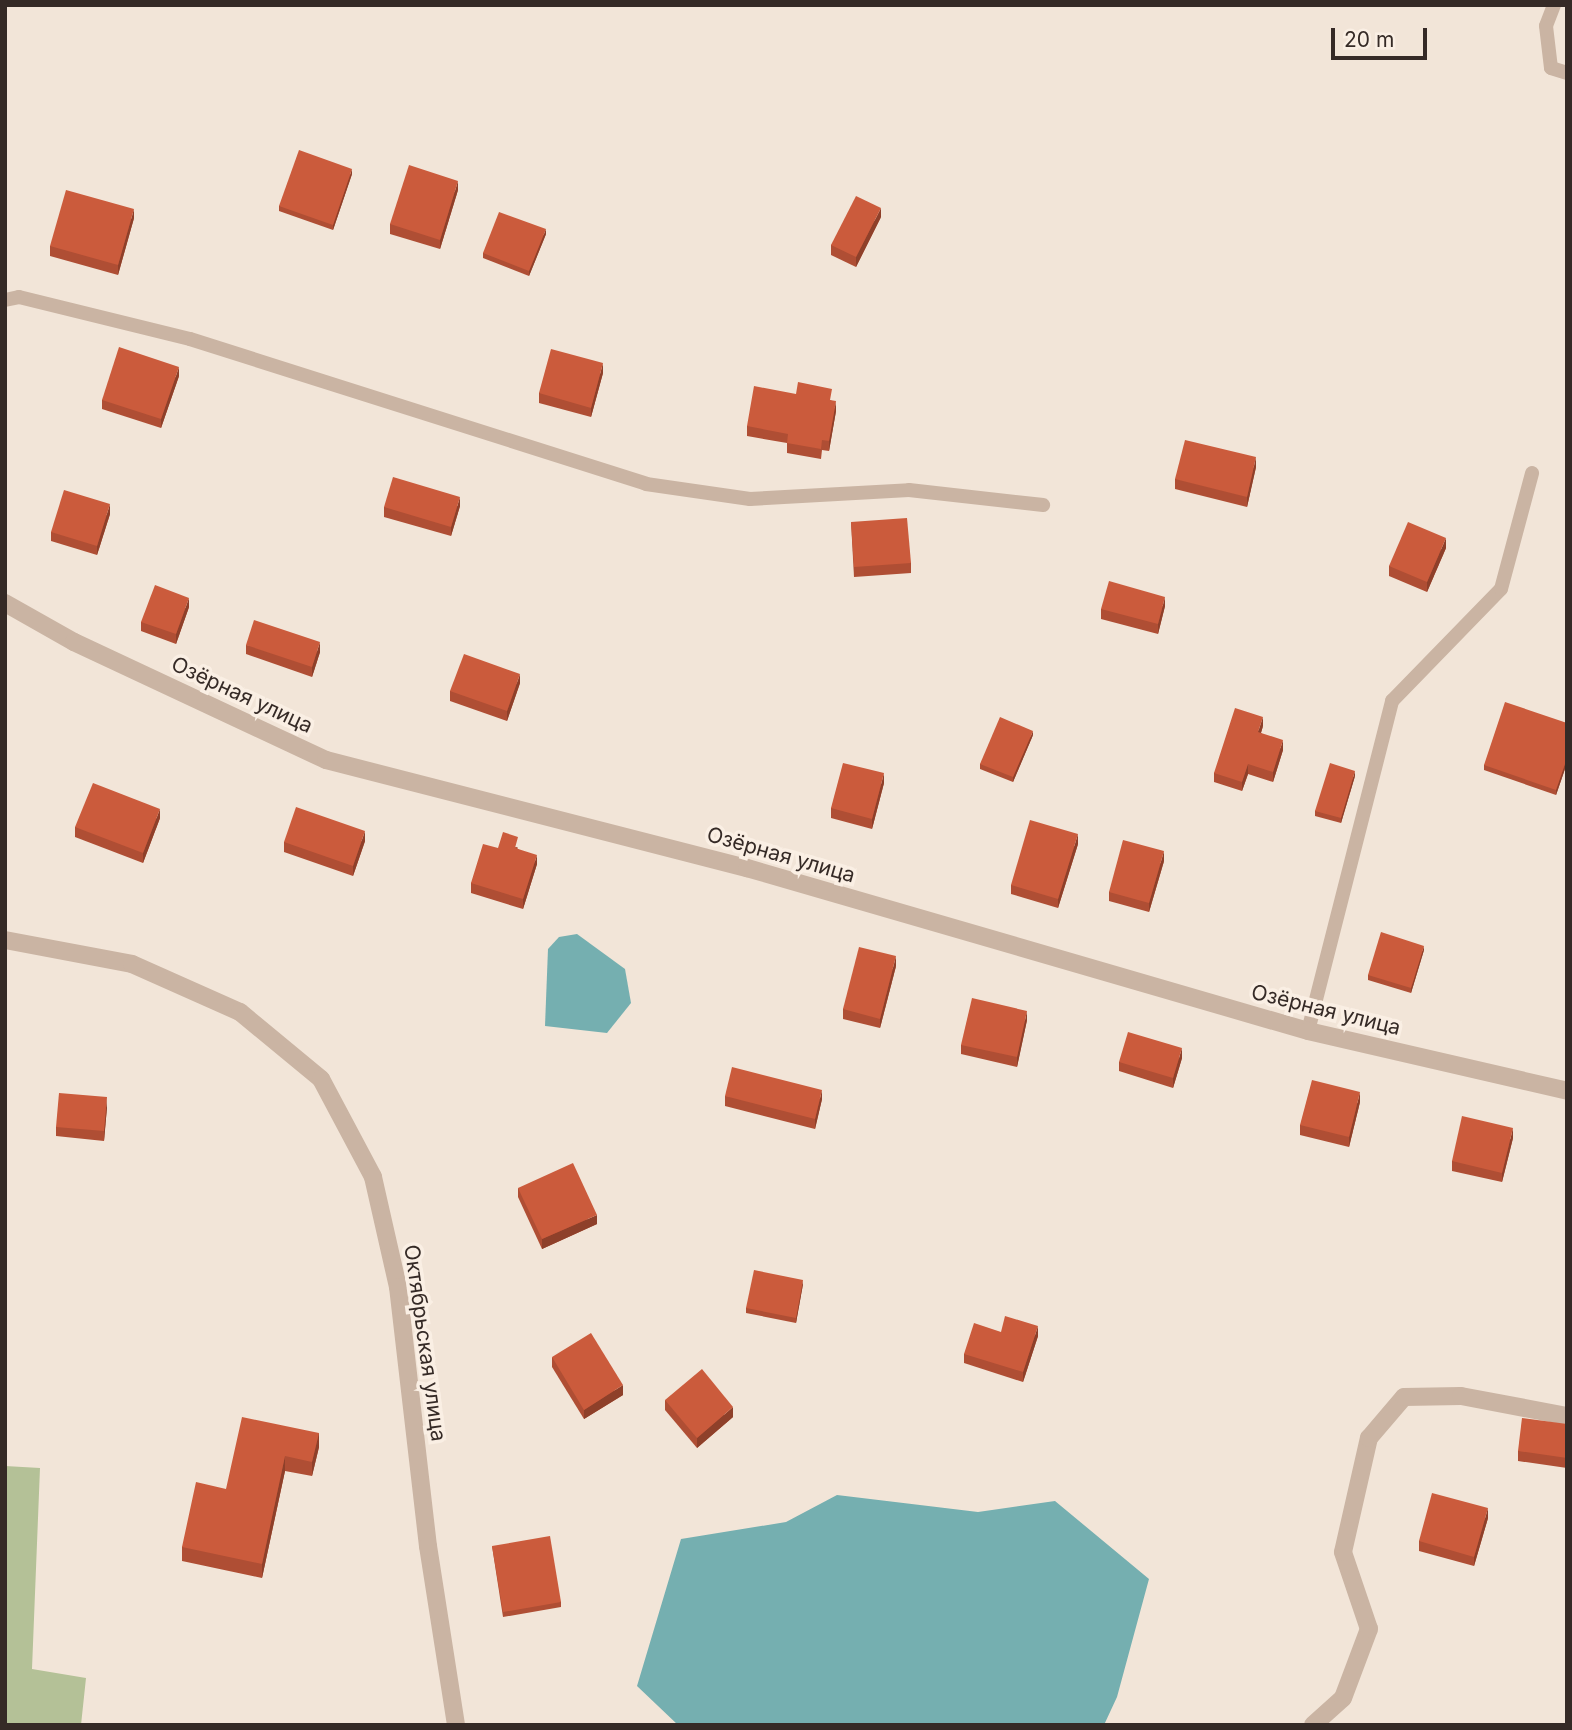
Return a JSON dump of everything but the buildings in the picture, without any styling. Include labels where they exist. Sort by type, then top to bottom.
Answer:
[{"type":"street","name":"Озёрная улица","points":[[5,603],[74,642],[327,760],[747,868],[1308,1031],[1567,1091]]},
{"type":"street","name":"Октябрьская улица","points":[[5,940],[132,964],[240,1012],[321,1079],[373,1177],[398,1287],[428,1546],[456,1725]]},
{"type":"street","points":[[1313,1725],[1343,1698],[1369,1629],[1343,1552],[1369,1438],[1404,1397],[1461,1396],[1567,1416]]},
{"type":"lane","points":[[1554,5],[1546,26],[1551,68],[1567,73]]},
{"type":"lane","points":[[5,300],[19,298],[190,339],[646,484],[750,499],[909,490],[1043,505]]},
{"type":"lane","points":[[1308,1031],[1392,701],[1501,589],[1532,473]]},
{"type":"green space","points":[[5,1466],[40,1468],[32,1669],[86,1678],[81,1725],[5,1725]]},
{"type":"water","points":[[577,934],[625,969],[631,1003],[607,1033],[545,1026],[548,949],[559,937]]},
{"type":"water","points":[[837,1495],[978,1512],[1055,1501],[1149,1579],[1117,1697],[1104,1725],[678,1725],[637,1686],[681,1539],[786,1522]]}]
